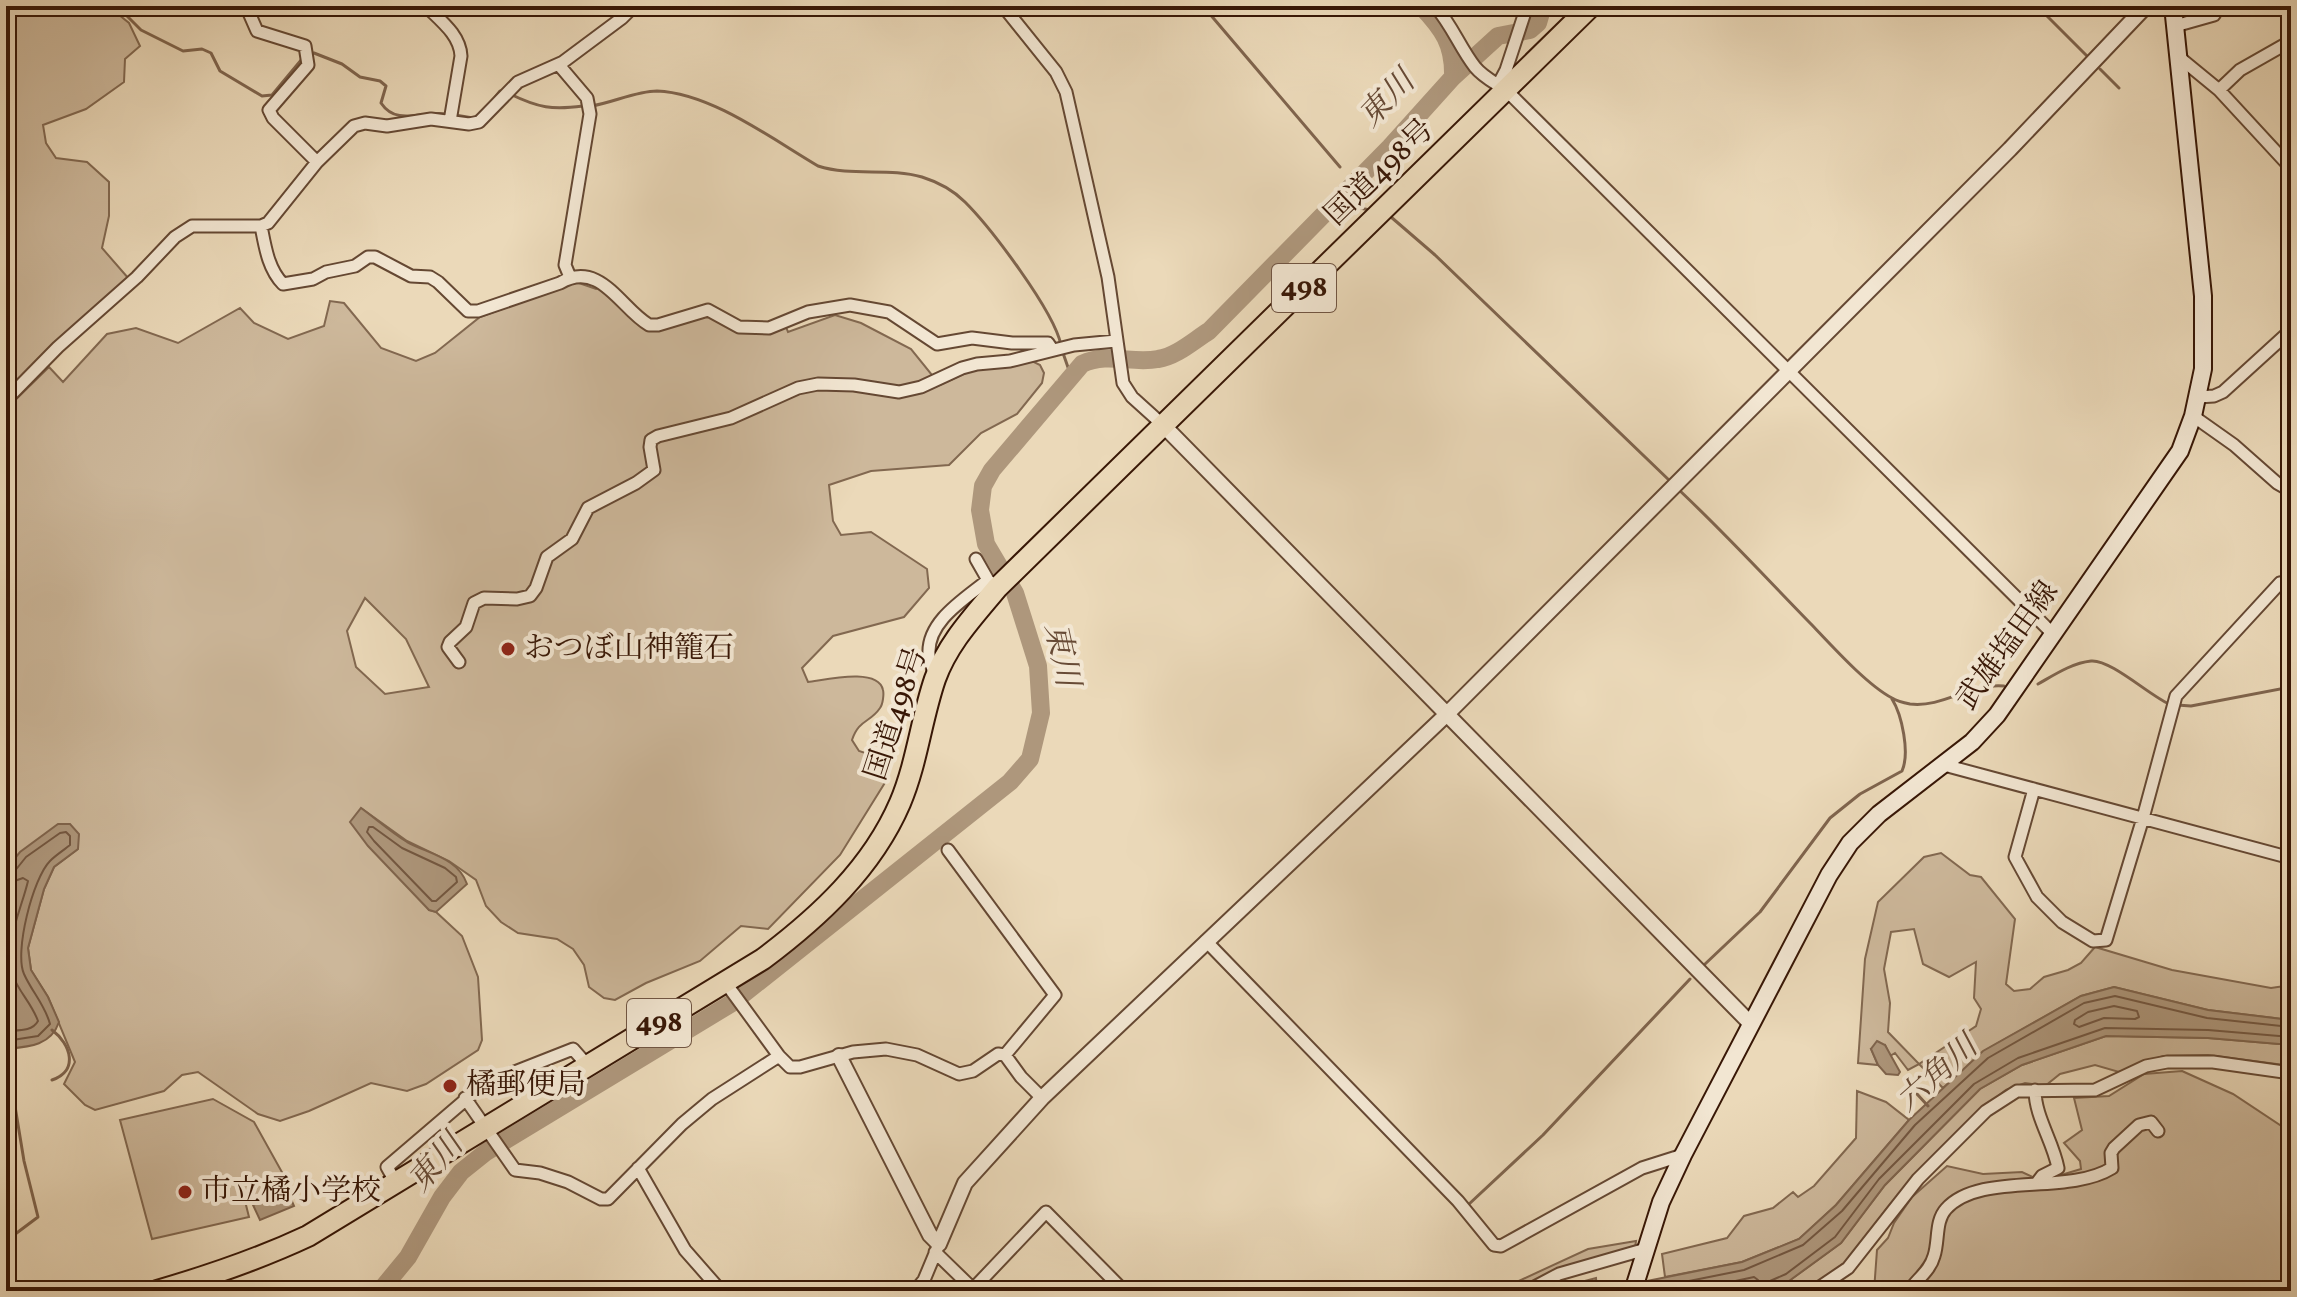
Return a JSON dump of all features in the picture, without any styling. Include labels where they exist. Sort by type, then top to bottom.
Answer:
[{"type":"highway","name":"国道498号","points":[[157,1291],[265,1256],[308,1236],[396,1183],[489,1133],[588,1066],[728,986],[810,922],[868,859],[900,804],[935,678],[954,640],[992,584],[1017,569],[1503,88],[1591,6]]},
{"type":"main road","name":"武雄塩田線","points":[[1633,1291],[1661,1202],[1683,1155],[1829,875],[1850,843],[1879,814],[1972,742],[1997,715],[2180,451],[2198,397],[2205,337],[2173,6]]},
{"type":"street","points":[[246,6],[257,31],[305,46],[308,65],[269,110],[273,118],[317,162]]},
{"type":"street","points":[[426,6],[461,47],[450,116]]},
{"type":"street","points":[[6,400],[182,231],[192,226],[261,226],[274,218],[317,162],[354,126],[365,123],[387,126],[450,116],[479,122],[513,86],[559,65],[634,6]]},
{"type":"street","points":[[1003,6],[1056,72],[1066,92],[1108,277],[1120,371],[1132,397],[1751,1024]]},
{"type":"street","points":[[1435,6],[1448,20],[1476,68],[1503,88],[2053,634]]},
{"type":"street","points":[[1503,88],[1527,6]]},
{"type":"street","points":[[915,1291],[924,1280],[965,1183],[1042,1098],[1446,715],[2089,69],[2146,6]]},
{"type":"street","points":[[2175,26],[2214,15],[2219,6]]},
{"type":"street","points":[[2219,90],[2240,70],[2291,41]]},
{"type":"street","points":[[2180,58],[2219,90],[2291,168]]},
{"type":"street","points":[[559,65],[587,98],[590,114],[565,265],[570,277]]},
{"type":"street","points":[[261,226],[275,277],[283,284],[313,279],[375,257],[411,276],[430,277],[468,311],[478,311],[570,277],[581,276],[609,287],[649,325],[708,310],[739,327],[769,328],[808,312],[850,305],[889,312],[937,344],[972,338],[1048,343],[1052,349]]},
{"type":"street","points":[[2198,397],[2223,392],[2291,330]]},
{"type":"street","points":[[459,662],[448,647],[466,627],[474,603],[484,598],[517,599],[530,596],[547,557],[572,539],[588,508],[654,470],[650,447],[651,440],[658,436],[731,418],[798,388],[832,384],[899,392],[921,387],[962,368],[1010,361],[1074,345],[1117,344]]},
{"type":"street","points":[[2193,416],[2291,491]]},
{"type":"street","points":[[976,559],[992,584]]},
{"type":"street","points":[[2034,789],[2015,857],[2037,897],[2062,922],[2093,941],[2106,940],[2176,696],[2280,583],[2291,581]]},
{"type":"street","points":[[1944,765],[2291,858]]},
{"type":"street","points":[[948,850],[1055,995],[1005,1055]]},
{"type":"street","points":[[1206,941],[1458,1201],[1494,1245],[1501,1246],[1642,1168],[1683,1155]]},
{"type":"street","points":[[728,986],[790,1067],[886,1049],[917,1055],[959,1074],[973,1071],[998,1054],[1005,1055],[1042,1098]]},
{"type":"street","points":[[396,1183],[387,1167],[484,1084],[573,1049],[588,1066]]},
{"type":"street","points":[[465,1098],[515,1170],[540,1173],[568,1182],[601,1199],[608,1199],[682,1124],[712,1099],[779,1056]]},
{"type":"street","points":[[839,1056],[937,1248],[973,1289],[1046,1212],[1124,1291]]},
{"type":"street","points":[[1814,1291],[1848,1268],[1918,1179],[1986,1111],[2017,1091],[2056,1093],[2095,1090],[2146,1066],[2167,1062],[2213,1062],[2291,1073]]},
{"type":"street","points":[[2035,1090],[2035,1103],[2054,1147],[2058,1168],[2042,1176],[2036,1184]]},
{"type":"street","points":[[1909,1291],[1927,1270],[1934,1256],[1939,1222],[1945,1210],[1969,1194],[1986,1189],[2100,1175],[2112,1168],[2111,1153],[2114,1148],[2139,1125],[2151,1122],[2158,1131]]},
{"type":"street","points":[[638,1168],[685,1250],[721,1291]]},
{"type":"street","points":[[1527,1291],[1570,1270],[1645,1252]]},
{"type":"shaded area","points":[[6,6],[91,6],[96,9],[108,6],[129,23],[140,46],[125,59],[124,82],[86,109],[43,125],[46,143],[56,158],[87,162],[109,182],[109,216],[102,248],[129,279],[6,395]]},
{"type":"shaded area","points":[[576,282],[596,289],[600,287],[646,328],[710,315],[746,332],[765,333],[786,327],[788,332],[835,315],[861,323],[911,349],[940,385],[970,371],[1030,360],[1040,365],[1044,373],[1042,383],[1017,414],[981,433],[949,465],[871,471],[829,485],[833,521],[841,535],[871,532],[927,569],[929,588],[904,617],[833,636],[802,668],[808,682],[862,677],[879,683],[883,692],[881,706],[858,728],[852,740],[859,751],[883,759],[886,781],[840,855],[768,929],[741,926],[700,961],[646,983],[615,1000],[604,998],[589,987],[584,965],[573,949],[557,939],[518,933],[501,922],[486,906],[476,880],[449,861],[407,841],[361,808],[429,910],[436,912],[462,936],[478,977],[482,1040],[478,1050],[426,1084],[407,1091],[371,1083],[280,1121],[258,1114],[198,1072],[182,1075],[164,1091],[95,1110],[85,1105],[64,1084],[75,1062],[48,997],[31,970],[28,948],[44,889],[54,867],[78,849],[6,869],[6,744],[13,741],[6,730],[6,409],[49,367],[63,382],[107,334],[136,328],[178,343],[240,308],[254,323],[288,339],[324,326],[330,301],[344,303],[381,348],[416,361],[435,353],[480,317]],"holes":[[[365,598],[406,639],[429,687],[385,694],[356,667],[347,631]]]},
{"type":"shaded area","points":[[1941,853],[1970,875],[1981,877],[2015,919],[2006,984],[2014,991],[2030,989],[2044,977],[2081,963],[2095,947],[2172,970],[2271,988],[2291,985],[2291,1020],[2208,1010],[2114,987],[2081,996],[1984,1051],[1943,1088],[1919,1064],[1908,1070],[1895,1053],[1890,1056],[1885,1045],[1871,1049],[1878,1065],[1858,1063],[1865,959],[1878,902],[1924,857]],"holes":[[[1914,929],[1923,964],[1949,977],[1976,962],[1974,998],[1981,1009],[1976,1026],[1919,1064],[1888,1032],[1890,1003],[1884,969],[1891,932]]]},
{"type":"shaded area","points":[[2106,1036],[2208,1038],[2291,1045],[2291,1066],[2208,1055],[2163,1056],[2119,1072],[2095,1065],[2060,1074],[2045,1086],[2025,1083],[2006,1090],[1983,1108],[1888,1207],[1849,1259],[1815,1286],[1803,1291],[1767,1291],[1789,1281],[1841,1243],[1885,1185],[1980,1089],[2022,1065]]},
{"type":"shaded area","points":[[2182,1071],[2233,1094],[2283,1127],[2291,1128],[2291,1291],[1874,1291],[1877,1250],[1888,1238],[1912,1197],[1947,1166],[1983,1174],[2022,1172],[2041,1181],[2081,1169],[2080,1161],[2064,1143],[2082,1130],[2074,1098],[2109,1096],[2144,1074]]},
{"type":"shaded area","points":[[1857,1091],[1886,1102],[1909,1120],[1836,1205],[1799,1239],[1742,1262],[1665,1277],[1662,1254],[1727,1238],[1744,1216],[1773,1208],[1793,1192],[1798,1197],[1814,1186],[1856,1138]]},
{"type":"shaded area","points":[[213,1099],[254,1122],[288,1183],[245,1201],[249,1217],[152,1239],[120,1120]]},
{"type":"shaded area","points":[[1636,1241],[1635,1248],[1554,1272],[1562,1287],[1596,1278],[1597,1291],[1497,1291],[1588,1249]]},
{"type":"water","points":[[361,808],[407,842],[450,862],[467,884],[436,912],[429,910],[368,846],[350,822]]},
{"type":"water","points":[[58,824],[70,824],[79,834],[78,849],[54,867],[44,889],[28,948],[31,970],[59,1022],[45,1041],[6,1049],[6,869],[20,852]]},
{"type":"water","points":[[2114,987],[2208,1010],[2291,1020],[2291,1045],[2208,1038],[2106,1036],[2022,1065],[1980,1089],[1885,1185],[1841,1243],[1789,1281],[1767,1291],[1597,1291],[1742,1262],[1799,1239],[1836,1205],[1909,1120],[1983,1051],[2081,996]]},
{"type":"water","points":[[1877,1041],[1885,1045],[1900,1072],[1898,1075],[1886,1074],[1878,1065],[1871,1049]]},
{"type":"water","points":[[287,1190],[294,1206],[260,1220],[253,1205]]},
{"type":"waterway","points":[[117,6],[141,30],[183,51],[202,49],[211,53],[220,71],[262,96],[272,95],[302,59]]},
{"type":"waterway","points":[[1203,6],[1340,167]]},
{"type":"waterway","points":[[1421,6],[1446,38],[1452,56],[1453,77]]},
{"type":"waterway","name":"東川","points":[[380,1291],[408,1257],[442,1197],[461,1172],[486,1152],[732,1003],[1010,782],[1030,759],[1041,713],[1038,666],[1015,593],[986,544],[980,510],[983,486],[992,470],[1082,364],[1111,358],[1148,360],[1165,357],[1209,331],[1390,147],[1453,77],[1498,36],[1530,30],[1538,23],[1543,6]]},
{"type":"waterway","points":[[2037,6],[2089,58]]},
{"type":"waterway","points":[[309,55],[314,53],[342,64],[360,77],[380,81],[386,86],[381,103],[395,114],[447,114]]},
{"type":"waterway","points":[[2100,69],[2119,88]]},
{"type":"waterway","points":[[492,101],[500,91],[503,92]]},
{"type":"waterway","points":[[591,106],[649,92],[678,94],[720,108],[818,166],[844,171],[909,174],[939,184],[965,202],[1005,250],[1047,312],[1061,345]]},
{"type":"waterway","points":[[510,94],[546,107],[583,106]]},
{"type":"waterway","points":[[455,115],[473,118],[482,113]]},
{"type":"waterway","points":[[1334,203],[1370,210]]},
{"type":"waterway","points":[[1391,217],[1435,255],[1670,481]]},
{"type":"waterway","points":[[1063,353],[1071,376]]},
{"type":"waterway","points":[[1678,489],[1850,664],[1882,692],[1899,701],[1922,704],[1979,688],[2004,686]]},
{"type":"waterway","points":[[2038,684],[2077,664],[2099,662],[2119,671],[2169,704]]},
{"type":"waterway","points":[[2177,705],[2191,706],[2291,687]]},
{"type":"waterway","points":[[1704,965],[1760,912],[1830,818],[1860,794],[1902,771],[1904,734],[1892,699]]},
{"type":"waterway","points":[[1468,1205],[1543,1135],[1690,979]]},
{"type":"waterway","points":[[52,1030],[64,1042],[69,1064],[61,1076],[52,1080]]},
{"type":"waterway","points":[[6,1241],[38,1217],[24,1161],[13,1094]]},
{"type":"waterway","name":"六角川","points":[[1917,1094],[1928,1106]]},
{"type":"place","name":"おつぼ山神籠石","points":[[508,649]]},
{"type":"place","name":"橘郵便局","points":[[450,1086]]},
{"type":"place","name":"市立橘小学校","points":[[185,1192]]}]
